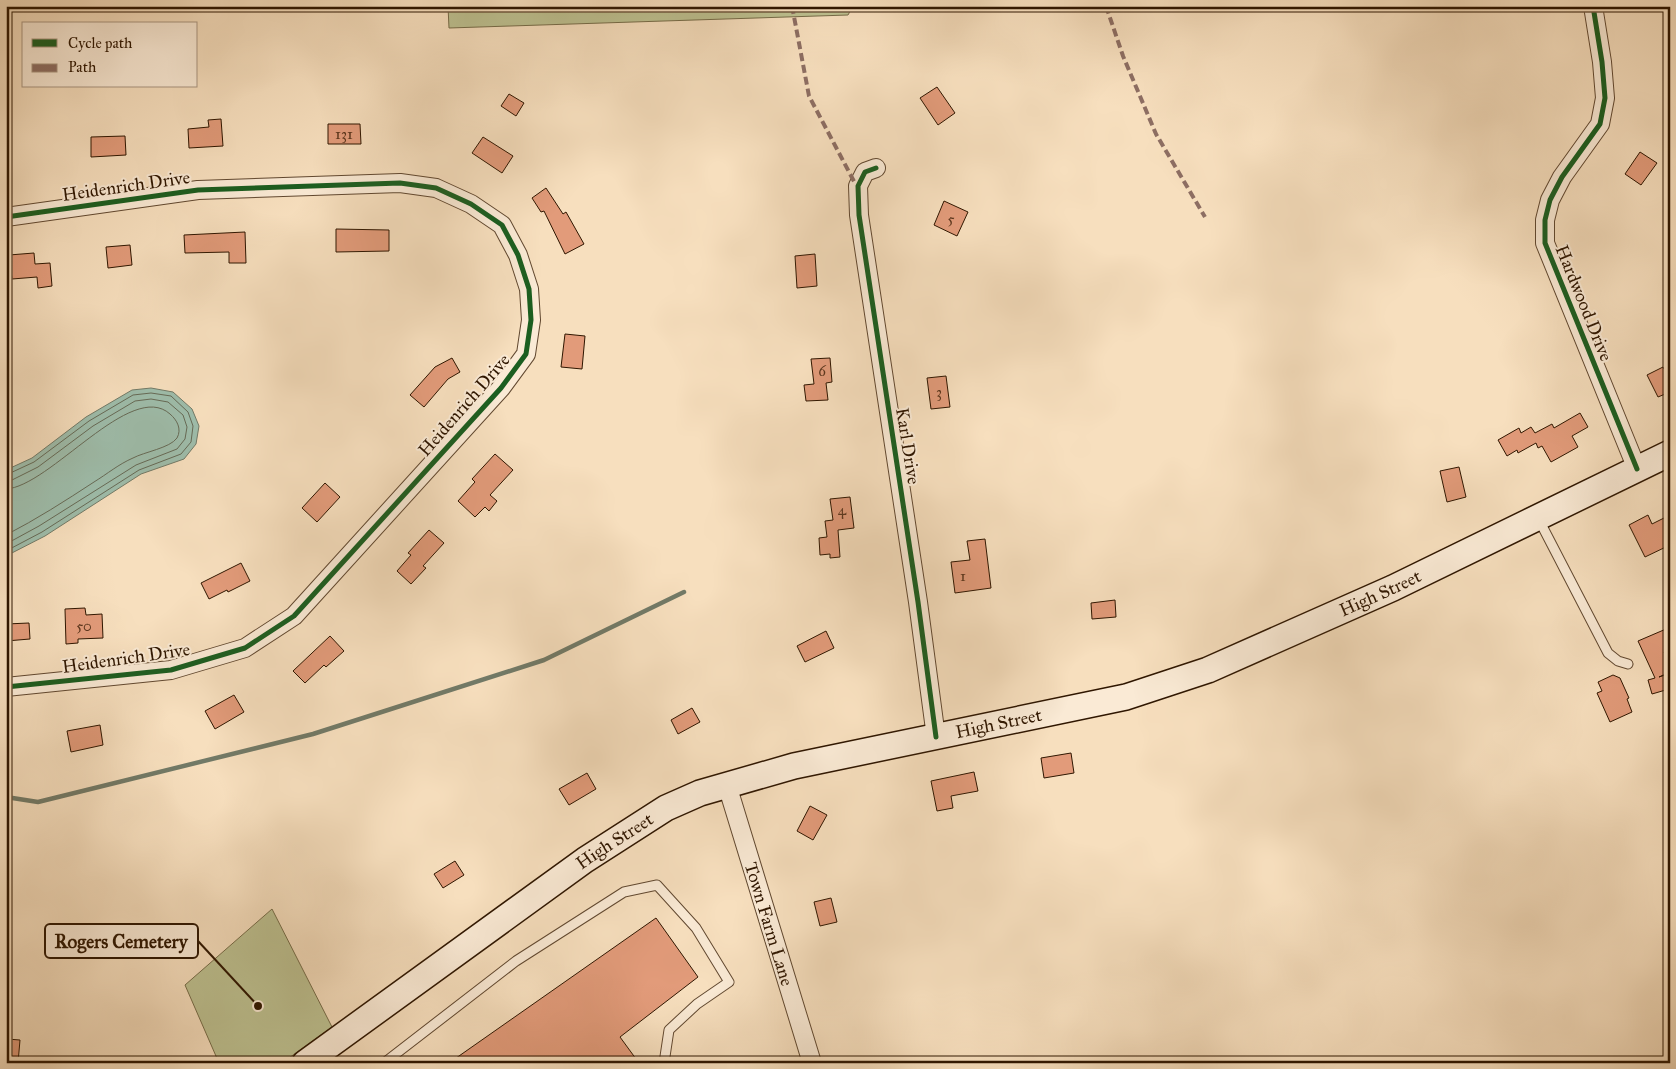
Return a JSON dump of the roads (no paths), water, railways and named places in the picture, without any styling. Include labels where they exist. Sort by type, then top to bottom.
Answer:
[{"type":"main road","name":"High Street","points":[[305,1063],[585,860],[666,808],[700,793],[794,766],[1126,697],[1208,670],[1393,588],[1670,453]]},
{"type":"street","name":"Hardwood Drive","points":[[1593,6],[1602,62],[1605,98],[1600,124],[1562,177],[1550,200],[1545,220],[1545,243],[1637,469]]},
{"type":"street","name":"Karl Drive","points":[[876,168],[865,172],[858,186],[859,215],[936,737]]},
{"type":"street","name":"Heidenrich Drive","points":[[6,217],[198,190],[400,183],[436,188],[471,204],[502,225],[518,255],[529,289],[531,320],[526,354],[501,388],[294,616],[245,648],[171,670],[6,688]]},
{"type":"street","name":"Town Farm Lane","points":[[727,785],[812,1063]]},
{"type":"lane","points":[[1538,517],[1608,653],[1618,661],[1628,664]]},
{"type":"lane","points":[[384,1063],[516,961],[624,892],[657,885],[696,928],[729,982],[696,1004],[669,1030],[664,1063]]},
{"type":"water","points":[[151,388],[173,392],[192,409],[199,426],[196,444],[184,459],[141,474],[45,536],[6,556],[6,470],[32,458],[86,417],[132,390]]},
{"type":"waterway","points":[[6,797],[38,802],[313,734],[544,660],[684,592]]},
{"type":"place","name":"Rogers Cemetery","points":[[258,1006]]}]
